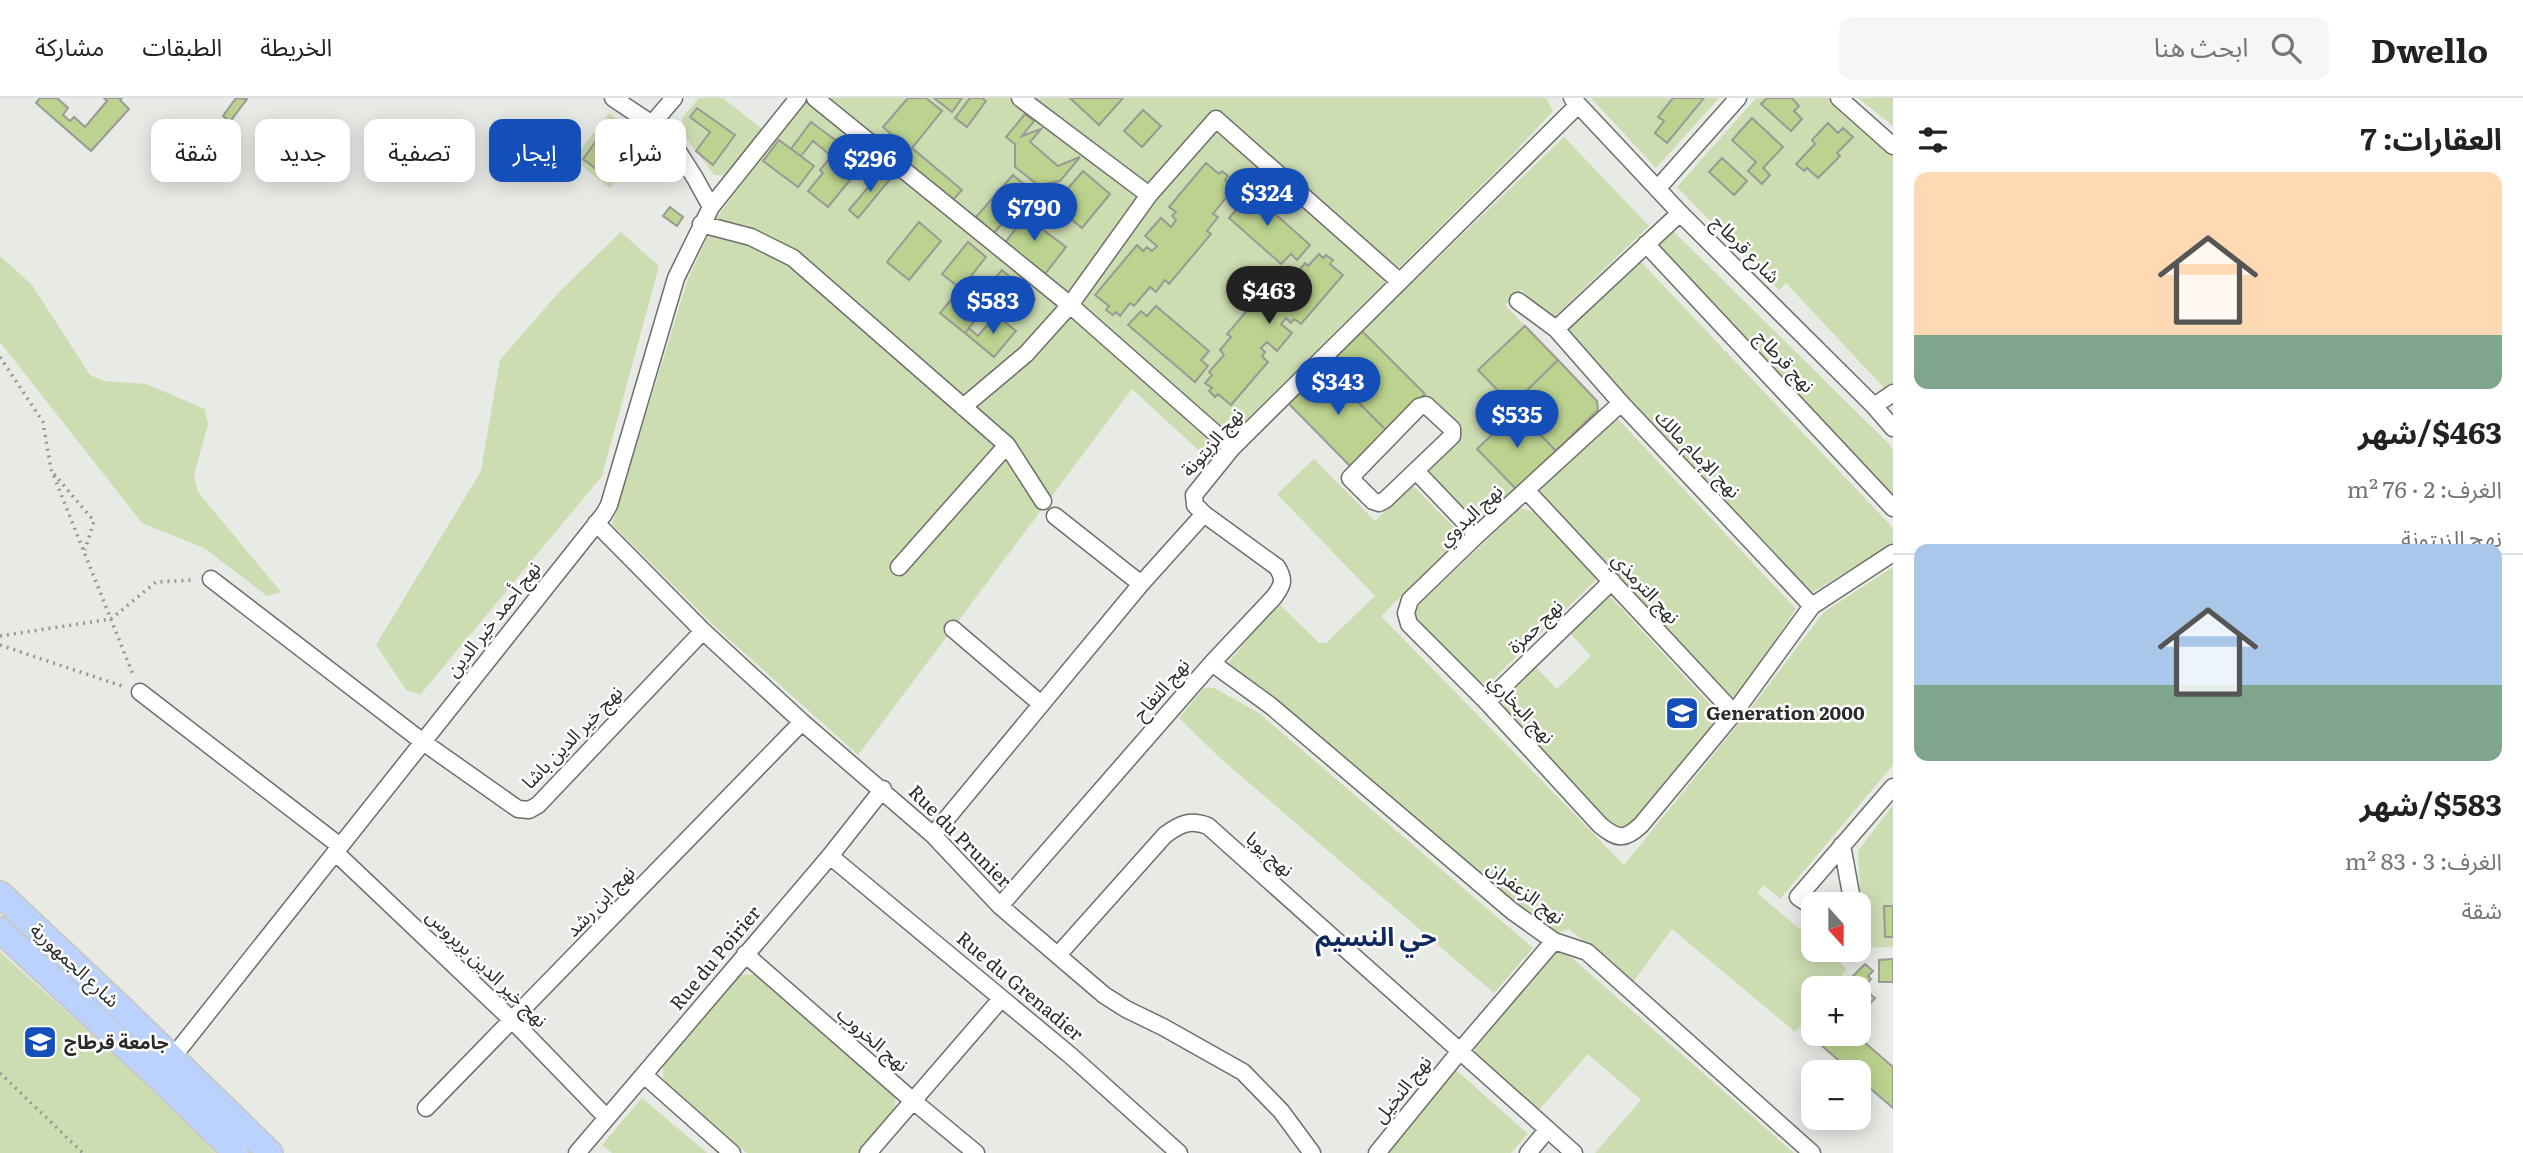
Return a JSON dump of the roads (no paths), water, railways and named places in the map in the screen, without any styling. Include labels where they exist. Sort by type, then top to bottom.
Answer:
[{"type":"highway","name":"شارع الجمهورية","points":[[0,894],[270,1153]]},
{"type":"highway","name":"شارع الجمهورية","points":[[0,930],[236,1153]]},
{"type":"street","points":[[614,98],[643,119]]},
{"type":"street","points":[[656,119],[674,98]]},
{"type":"street","name":"نهج أحمد خير الدين","points":[[172,1058],[609,505],[676,278],[701,224],[711,207],[798,98]]},
{"type":"street","points":[[814,98],[1070,305],[1232,447]]},
{"type":"street","points":[[1020,98],[1149,195]]},
{"type":"street","points":[[1657,189],[1738,98]]},
{"type":"street","points":[[1839,98],[1893,146]]},
{"type":"street","name":"شارع قرطاج","points":[[1574,102],[1893,428]]},
{"type":"street","name":"نهج الزيتونة","points":[[1203,514],[1195,505],[1194,495],[1232,447],[1574,102]]},
{"type":"street","points":[[963,407],[1026,354],[1070,305],[1149,195],[1216,119],[1398,281]]},
{"type":"street","points":[[686,166],[711,207]]},
{"type":"street","points":[[1556,329],[1680,213]]},
{"type":"street","points":[[701,224],[751,237],[793,258],[1007,446],[1043,501]]},
{"type":"street","name":"نهج قرطاج","points":[[1646,244],[1893,508]]},
{"type":"street","name":"نهج الإمام مالك","points":[[1518,301],[1556,329],[1621,403],[1812,606]]},
{"type":"street","points":[[1874,406],[1893,393]]},
{"type":"street","name":"نهج البدوي","points":[[1410,600],[1621,403]]},
{"type":"street","points":[[1426,405],[1452,429],[1453,434],[1416,471],[1379,503],[1373,501],[1350,478],[1419,407],[1426,405]]},
{"type":"street","points":[[899,567],[1007,446]]},
{"type":"street","points":[[1416,471],[1477,536]]},
{"type":"street","name":"نهج الترمذي","points":[[1527,491],[1734,713]]},
{"type":"street","points":[[933,835],[1141,584],[1203,514]]},
{"type":"street","name":"نهج التفاح","points":[[1000,905],[1283,586],[1283,576],[1277,566],[1203,514]]},
{"type":"street","points":[[1055,516],[1141,584]]},
{"type":"street","name":"Rue du Prunier","points":[[596,523],[703,631],[802,722],[883,789],[933,835],[1000,905],[1104,995],[1243,1072],[1281,1111],[1312,1153]]},
{"type":"street","points":[[1734,713],[1812,606],[1893,554]]},
{"type":"street","points":[[211,579],[423,742]]},
{"type":"street","name":"نهج حمزة","points":[[1487,702],[1612,581]]},
{"type":"street","name":"نهج البخاري","points":[[1410,600],[1406,613],[1409,624],[1487,702],[1600,825],[1613,835],[1623,837],[1632,834],[1734,713]]},
{"type":"street","points":[[953,629],[1041,704]]},
{"type":"street","name":"نهج خير الدين باشا","points":[[423,742],[511,806],[529,810],[538,804],[703,631]]},
{"type":"street","name":"نهج الزعفران","points":[[1212,663],[1271,706],[1468,875],[1553,941],[1587,952],[1812,1153]]},
{"type":"street","points":[[140,692],[338,849]]},
{"type":"street","name":"نهج ابن رشد","points":[[426,1108],[802,722]]},
{"type":"street","points":[[1802,892],[1893,787]]},
{"type":"street","name":"Rue du Poirier","points":[[577,1153],[830,856],[883,789]]},
{"type":"street","name":"نهج يوبا","points":[[1058,955],[1165,835],[1178,825],[1194,821],[1208,826],[1574,1153]]},
{"type":"street","points":[[1842,845],[1851,892]]},
{"type":"street","name":"نهج خير الدين بربروس","points":[[338,849],[513,1021],[606,1117]]},
{"type":"street","name":"Rue du Grenadier","points":[[830,856],[1071,1056],[1179,1153]]},
{"type":"street","points":[[1460,1051],[1553,941]]},
{"type":"street","name":"نهج الخروب","points":[[745,954],[976,1153]]},
{"type":"street","points":[[868,1153],[1001,999]]},
{"type":"street","name":"نهج النخيل","points":[[1377,1153],[1460,1051]]},
{"type":"street","points":[[643,1075],[732,1153]]},
{"type":"street","points":[[1528,1153],[1547,1130]]},
{"type":"place","name":"Generation 2000","points":[[1682,713]]},
{"type":"place","name":"جامعة قرطاج","points":[[40,1042]]},
{"type":"district","name":"حي النسيم","points":[[1376,937]]}]
